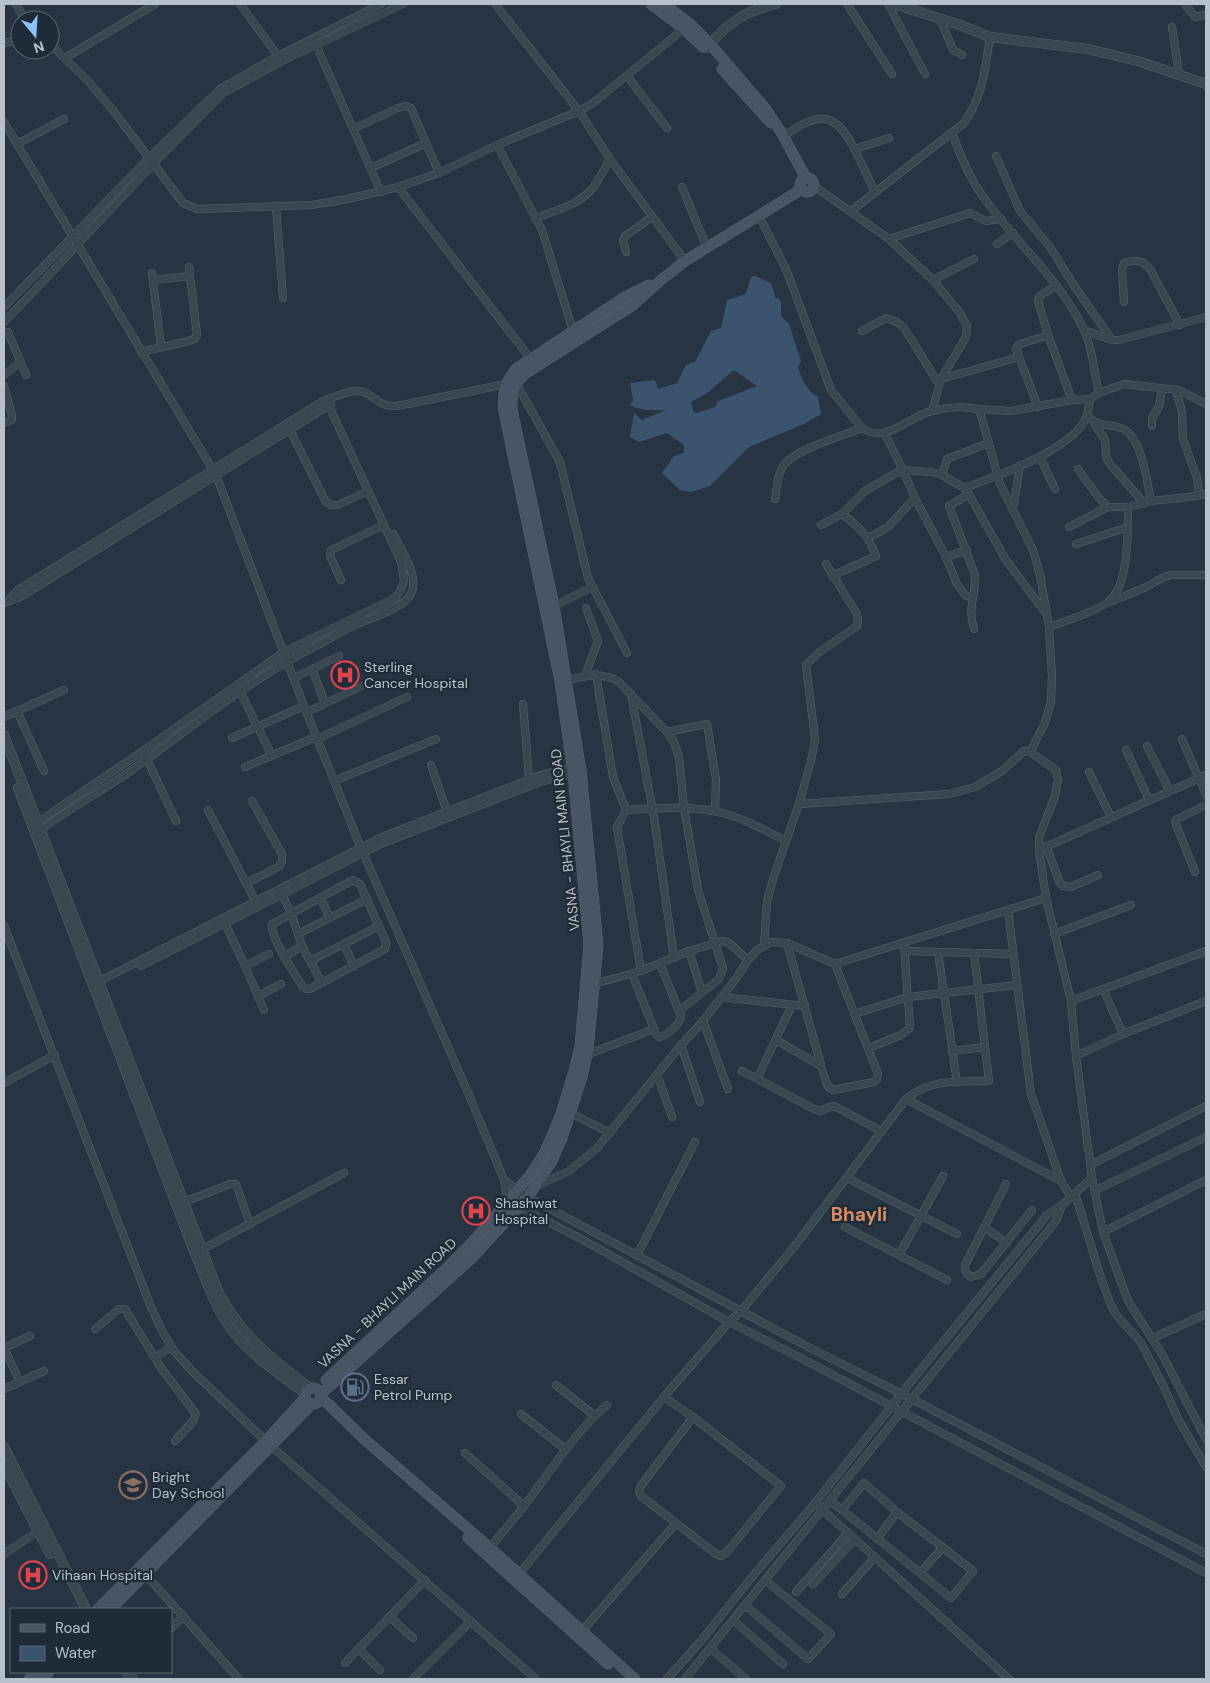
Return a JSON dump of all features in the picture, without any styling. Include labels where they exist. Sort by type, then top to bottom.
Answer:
[{"type":"main road","points":[[651,4],[687,27]]},
{"type":"main road","points":[[664,4],[708,47],[765,108],[806,178],[812,180],[814,186],[810,191],[802,189],[801,182],[806,178]]},
{"type":"main road","name":"VASNA - BHAYLI MAIN ROAD","points":[[511,383],[634,304],[660,280],[685,261],[802,189]]},
{"type":"main road","name":"VASNA - BHAYLI MAIN ROAD","points":[[563,680],[502,397],[511,383],[517,368],[530,358],[623,298],[660,280]]},
{"type":"main road","name":"VASNA - BHAYLI MAIN ROAD","points":[[314,1396],[472,1258],[528,1197],[552,1161],[571,1113],[582,1077],[598,945],[577,769],[554,606],[512,410],[511,383]]},
{"type":"main road","name":"VASNA - BHAYLI MAIN ROAD","points":[[112,1608],[314,1396],[446,1269],[531,1174],[545,1152],[566,1099],[580,1047],[589,945],[577,769]]},
{"type":"main road","points":[[314,1396],[363,1438],[625,1679]]},
{"type":"main road","name":"VASNA - BHAYLI MAIN ROAD","points":[[99,1608],[268,1443]]},
{"type":"main road","points":[[487,1551],[519,1574],[635,1679]]},
{"type":"street","points":[[66,58],[155,4]]},
{"type":"street","points":[[240,4],[278,56],[286,59]]},
{"type":"street","points":[[4,322],[78,245],[151,161],[220,89],[278,56],[381,4]]},
{"type":"street","points":[[4,307],[72,236],[223,93],[286,59],[403,4]]},
{"type":"street","points":[[495,4],[579,111],[610,159],[685,261]]},
{"type":"street","points":[[708,47],[727,25],[752,11],[776,4]]},
{"type":"street","points":[[847,4],[892,74]]},
{"type":"street","points":[[888,4],[925,74]]},
{"type":"street","points":[[894,4],[990,37],[1088,49],[1141,62],[1206,84]]},
{"type":"street","points":[[1185,4],[1195,17],[1206,15]]},
{"type":"street","points":[[940,19],[953,50],[962,55]]},
{"type":"street","points":[[1172,26],[1179,74]]},
{"type":"street","points":[[60,53],[112,108],[183,203],[197,209],[276,207],[311,205],[382,192],[439,173],[593,103],[687,27]]},
{"type":"street","points":[[851,212],[964,123],[978,99],[990,37]]},
{"type":"street","points":[[316,45],[382,192]]},
{"type":"street","points":[[627,76],[667,128]]},
{"type":"street","points":[[353,129],[405,106],[411,108],[439,173]]},
{"type":"street","points":[[17,144],[64,119]]},
{"type":"street","points":[[782,135],[806,122],[820,119],[832,120],[841,126],[849,137],[875,192]]},
{"type":"street","points":[[4,122],[214,472],[334,781],[469,1095],[504,1180],[508,1201],[585,1241],[729,1322],[902,1411],[1206,1573]]},
{"type":"street","points":[[952,133],[970,175],[981,194],[1056,284],[1084,330],[1099,393]]},
{"type":"street","points":[[855,149],[889,138]]},
{"type":"street","points":[[371,168],[426,142]]},
{"type":"street","points":[[497,145],[542,230],[573,331]]},
{"type":"street","points":[[996,156],[1020,211],[1050,246],[1075,287],[1112,340]]},
{"type":"street","points":[[536,218],[581,199],[592,189],[610,159]]},
{"type":"street","points":[[814,186],[889,239],[933,280],[960,313],[967,326],[963,344],[940,382],[932,411]]},
{"type":"street","points":[[398,187],[530,358]]},
{"type":"street","points":[[682,187],[707,248]]},
{"type":"street","points":[[276,207],[283,298]]},
{"type":"street","points":[[889,239],[970,213],[986,221],[1001,219]]},
{"type":"street","points":[[626,252],[623,240],[652,216]]},
{"type":"street","points":[[759,216],[786,269],[832,390],[862,428],[868,432],[885,434],[932,411],[956,408],[1011,412],[1072,400],[1090,399],[1099,393],[1124,384],[1179,390],[1206,404]]},
{"type":"street","points":[[997,244],[1013,233]]},
{"type":"street","points":[[933,280],[974,259]]},
{"type":"street","points":[[1124,302],[1122,269],[1124,263],[1131,260],[1140,261],[1150,269],[1180,325]]},
{"type":"street","points":[[141,352],[190,342],[197,335],[189,267]]},
{"type":"street","points":[[161,347],[153,277],[190,276]]},
{"type":"street","points":[[1056,284],[1039,297],[1038,300],[1048,335],[1072,400]]},
{"type":"street","points":[[1084,330],[1112,340],[1119,340],[1205,317]]},
{"type":"street","points":[[862,330],[886,318],[897,322],[910,336],[940,382]]},
{"type":"street","points":[[4,332],[8,332],[26,375]]},
{"type":"street","points":[[1038,407],[1016,349],[1018,345],[1048,335]]},
{"type":"street","points":[[940,382],[1019,356]]},
{"type":"street","points":[[4,375],[20,362]]},
{"type":"street","points":[[7,601],[22,596],[325,400],[355,391],[365,392],[379,403],[397,406],[511,383],[560,462],[588,578],[627,653]]},
{"type":"street","points":[[4,386],[12,416],[12,420],[4,423]]},
{"type":"street","points":[[1152,426],[1152,418],[1159,407],[1162,389]]},
{"type":"street","points":[[1078,469],[1099,498],[1108,507],[1112,508],[1202,495],[1183,438],[1182,412],[1176,390]]},
{"type":"street","points":[[214,472],[290,430],[343,395]]},
{"type":"street","points":[[964,488],[998,476],[1040,457],[1076,433],[1085,421],[1090,399]]},
{"type":"street","points":[[36,828],[284,652],[395,598],[400,592],[405,584],[401,562],[329,406]]},
{"type":"street","points":[[978,410],[998,476],[1033,550],[1047,614],[1052,676],[1051,702],[1033,754]]},
{"type":"street","points":[[1087,415],[1094,422],[1105,440],[1106,457],[1110,464],[1147,502]]},
{"type":"street","points":[[1094,422],[1124,429],[1131,435],[1144,463],[1147,502]]},
{"type":"street","points":[[775,499],[778,477],[789,460],[808,449],[862,428]]},
{"type":"street","points":[[290,430],[326,502],[331,505],[338,505],[368,491]]},
{"type":"street","points":[[885,434],[915,498],[946,557],[957,584],[965,595],[972,598]]},
{"type":"street","points":[[942,475],[947,459],[989,443]]},
{"type":"street","points":[[1040,457],[1055,489]]},
{"type":"street","points":[[1013,511],[1020,466]]},
{"type":"street","points":[[821,525],[842,514],[865,491],[903,470],[931,472],[942,475],[964,488],[969,494],[1006,560],[1047,614]]},
{"type":"street","points":[[36,828],[147,759],[240,691],[288,661],[354,626],[394,608],[406,600],[411,593],[413,584],[411,570],[406,557],[361,475]]},
{"type":"street","points":[[969,494],[949,506],[975,575],[976,583],[970,618],[974,628]]},
{"type":"street","points":[[868,538],[888,527],[915,498]]},
{"type":"street","points":[[1069,528],[1108,507]]},
{"type":"street","points":[[1107,603],[1119,590],[1125,567],[1128,507]]},
{"type":"street","points":[[832,576],[876,556],[872,543],[861,528],[842,514]]},
{"type":"street","points":[[341,580],[330,556],[331,550],[384,526]]},
{"type":"street","points":[[1076,544],[1128,527]]},
{"type":"street","points":[[946,557],[967,550]]},
{"type":"street","points":[[764,945],[767,901],[811,761],[814,739],[806,666],[818,653],[857,626],[858,620],[857,614],[826,564]]},
{"type":"street","points":[[1049,627],[1144,588],[1164,577],[1171,575],[1206,575]]},
{"type":"street","points":[[554,606],[592,587]]},
{"type":"street","points":[[585,676],[598,640],[586,608]]},
{"type":"street","points":[[294,678],[340,656]]},
{"type":"street","points":[[312,669],[325,703]]},
{"type":"street","points":[[563,680],[596,674],[609,676],[618,681],[667,732],[674,742],[679,756],[684,808],[698,890],[723,968],[719,979],[679,1011]]},
{"type":"street","points":[[596,674],[613,777],[626,810],[617,827],[641,971]]},
{"type":"street","points":[[232,738],[325,703],[362,686]]},
{"type":"street","points":[[4,718],[64,690]]},
{"type":"street","points":[[240,691],[272,756]]},
{"type":"street","points":[[631,694],[652,808],[674,958]]},
{"type":"street","points":[[245,767],[317,738],[407,697]]},
{"type":"street","points":[[523,704],[529,780]]},
{"type":"street","points":[[17,711],[44,771]]},
{"type":"street","points":[[667,732],[707,724],[716,779],[715,812]]},
{"type":"street","points":[[4,734],[36,828]]},
{"type":"street","points":[[334,781],[436,739]]},
{"type":"street","points":[[1182,739],[1203,777],[1206,795]]},
{"type":"street","points":[[1147,746],[1170,791]]},
{"type":"street","points":[[4,750],[36,828],[198,1251]]},
{"type":"street","points":[[1126,750],[1149,800]]},
{"type":"street","points":[[143,751],[176,821]]},
{"type":"street","points":[[799,804],[949,794],[975,787],[1002,771],[1024,751],[1033,754],[1056,770],[1058,780],[1055,796],[1039,837],[1060,883],[1063,886],[1071,887],[1098,875]]},
{"type":"street","points":[[431,765],[447,812]]},
{"type":"street","points":[[363,851],[382,837],[541,775],[577,769]]},
{"type":"street","points":[[97,986],[363,851],[577,769]]},
{"type":"street","points":[[1089,772],[1111,817]]},
{"type":"street","points":[[1043,848],[1203,777]]},
{"type":"street","points":[[247,883],[280,866],[282,861],[282,854],[252,801]]},
{"type":"street","points":[[1195,872],[1175,822],[1177,819],[1206,804]]},
{"type":"street","points":[[626,810],[684,808],[721,813],[758,826],[786,841]]},
{"type":"street","points":[[208,810],[257,904]]},
{"type":"street","points":[[1043,848],[1046,898],[1072,1001],[1076,1056],[1090,1165],[1103,1232],[1125,1295],[1153,1338],[1206,1439]]},
{"type":"street","points":[[353,880],[360,884],[386,942],[384,949],[322,983],[306,989],[284,957],[271,925],[320,898],[353,880]]},
{"type":"street","points":[[281,892],[291,913],[302,946],[322,983]]},
{"type":"street","points":[[320,898],[330,918]]},
{"type":"street","points":[[535,1188],[569,1171],[597,1148],[681,1045],[703,1021],[748,960],[764,945],[772,942],[787,943],[835,964],[1046,898]]},
{"type":"street","points":[[298,934],[367,899]]},
{"type":"street","points":[[1054,934],[1132,905]]},
{"type":"street","points":[[1008,910],[1030,1094],[1062,1181],[1073,1195],[1110,1303],[1115,1313],[1141,1343],[1178,1419],[1206,1467]]},
{"type":"street","points":[[223,921],[264,1010]]},
{"type":"street","points":[[4,926],[151,1307],[171,1347],[193,1372],[268,1443],[536,1679]]},
{"type":"street","points":[[310,961],[379,926]]},
{"type":"street","points":[[594,984],[641,971],[715,942],[728,942],[748,960]]},
{"type":"street","points":[[787,943],[821,1066],[829,1089],[833,1090],[874,1082],[878,1074],[835,964]]},
{"type":"street","points":[[869,1048],[907,1032],[910,1028],[904,943]]},
{"type":"street","points":[[344,944],[354,966]]},
{"type":"street","points":[[284,957],[302,946]]},
{"type":"street","points":[[689,951],[702,992]]},
{"type":"street","points":[[905,951],[1013,954]]},
{"type":"street","points":[[1072,1001],[1206,951]]},
{"type":"street","points":[[938,952],[956,1082]]},
{"type":"street","points":[[519,1574],[664,1397],[741,1310],[814,1222],[906,1099],[929,1085],[941,1082],[989,1081],[974,953]]},
{"type":"street","points":[[245,966],[269,954]]},
{"type":"street","points":[[632,974],[654,1029],[659,1036],[664,1036],[680,1021],[681,1016],[660,964]]},
{"type":"street","points":[[258,996],[282,984]]},
{"type":"street","points":[[854,1014],[908,997],[1017,985]]},
{"type":"street","points":[[97,986],[184,1202],[211,1293],[240,1340],[277,1372],[314,1396]]},
{"type":"street","points":[[1103,989],[1123,1034]]},
{"type":"street","points":[[721,997],[805,1006]]},
{"type":"street","points":[[1076,1056],[1123,1034],[1206,1001]]},
{"type":"street","points":[[757,1079],[792,1005]]},
{"type":"street","points":[[703,1021],[728,1089]]},
{"type":"street","points":[[586,1055],[654,1029]]},
{"type":"street","points":[[776,1040],[821,1066]]},
{"type":"street","points":[[681,1045],[700,1102]]},
{"type":"street","points":[[952,1051],[985,1047]]},
{"type":"street","points":[[4,1083],[55,1055]]},
{"type":"street","points":[[742,1071],[816,1110],[821,1111],[832,1106],[836,1107],[882,1131]]},
{"type":"street","points":[[657,1074],[672,1117]]},
{"type":"street","points":[[906,1099],[1062,1181]]},
{"type":"street","points":[[1090,1165],[1206,1106]]},
{"type":"street","points":[[571,1113],[610,1133]]},
{"type":"street","points":[[1094,1191],[1206,1137]]},
{"type":"street","points":[[637,1255],[695,1142]]},
{"type":"street","points":[[198,1251],[344,1173]]},
{"type":"street","points":[[899,1255],[943,1176]]},
{"type":"street","points":[[846,1178],[957,1234]]},
{"type":"street","points":[[667,1679],[815,1503],[1047,1215],[1092,1178]]},
{"type":"street","points":[[504,1180],[528,1197],[859,1374],[912,1399],[1206,1554]]},
{"type":"street","points":[[1103,1232],[1206,1180]]},
{"type":"street","points":[[184,1202],[230,1184],[236,1184],[250,1224]]},
{"type":"street","points":[[1006,1184],[965,1265],[964,1270],[971,1277],[981,1274],[1032,1210]]},
{"type":"street","points":[[686,1679],[764,1580],[823,1510],[1056,1221],[1062,1204]]},
{"type":"street","points":[[845,1227],[947,1280]]},
{"type":"street","points":[[984,1227],[1007,1243]]},
{"type":"street","points":[[998,1253],[1017,1270]]},
{"type":"street","points":[[95,1329],[119,1309],[125,1309],[155,1358],[196,1414],[193,1421],[175,1440]]},
{"type":"street","points":[[1153,1338],[1206,1314]]},
{"type":"street","points":[[20,1382],[4,1348],[30,1336]]},
{"type":"street","points":[[155,1358],[171,1347]]},
{"type":"street","points":[[4,1389],[44,1371]]},
{"type":"street","points":[[556,1385],[595,1416]]},
{"type":"street","points":[[664,1397],[693,1416],[781,1486],[726,1553],[721,1556],[676,1523],[642,1496],[639,1491],[640,1487],[693,1416]]},
{"type":"street","points":[[487,1551],[524,1506],[565,1449],[607,1405]]},
{"type":"street","points":[[521,1414],[565,1449]]},
{"type":"street","points":[[4,1447],[80,1608]]},
{"type":"street","points":[[465,1453],[524,1506]]},
{"type":"street","points":[[4,1465],[85,1608]]},
{"type":"street","points":[[830,1501],[951,1598],[974,1571],[864,1483],[842,1510]]},
{"type":"street","points":[[815,1503],[1009,1679]]},
{"type":"street","points":[[877,1539],[898,1512]]},
{"type":"street","points":[[582,1631],[676,1523]]},
{"type":"street","points":[[4,1554],[41,1529]]},
{"type":"street","points":[[796,1592],[848,1533]]},
{"type":"street","points":[[813,1584],[855,1539]]},
{"type":"street","points":[[920,1573],[943,1547]]},
{"type":"street","points":[[842,1594],[875,1557]]},
{"type":"street","points":[[145,1574],[239,1679]]},
{"type":"street","points":[[345,1663],[425,1580]]},
{"type":"street","points":[[745,1606],[808,1659],[831,1634],[764,1580]]},
{"type":"street","points":[[172,1627],[183,1617]]},
{"type":"street","points":[[390,1617],[413,1638]]},
{"type":"street","points":[[733,1620],[783,1664]]},
{"type":"street","points":[[413,1679],[471,1621]]},
{"type":"street","points":[[710,1648],[746,1679]]},
{"type":"street","points":[[359,1649],[380,1670]]},
{"type":"water","points":[[755,276],[771,283],[775,297],[781,301],[781,316],[789,324],[801,361],[798,367],[799,371],[808,388],[818,397],[821,414],[804,424],[749,447],[710,486],[691,492],[680,490],[662,473],[674,456],[684,453],[684,445],[667,433],[639,442],[630,437],[634,413],[642,420],[666,410],[644,410],[630,406],[633,400],[630,383],[655,380],[658,389],[677,383],[686,365],[695,362],[711,331],[721,328],[727,300],[746,294],[751,277]],"holes":[[[734,370],[757,386],[718,401],[715,407],[697,413],[693,411],[691,402],[706,394]]]},
{"type":"place","name":"Sterling Cancer Hospital","points":[[345,675]]},
{"type":"place","name":"Shashwat Hospital","points":[[476,1211]]},
{"type":"place","name":"Essar Petrol Pump","points":[[355,1387]]},
{"type":"place","name":"Bright Day School","points":[[133,1485]]},
{"type":"place","name":"Vihaan Hospital","points":[[33,1575]]},
{"type":"district","name":"Bhayli","points":[[859,1214]]}]
